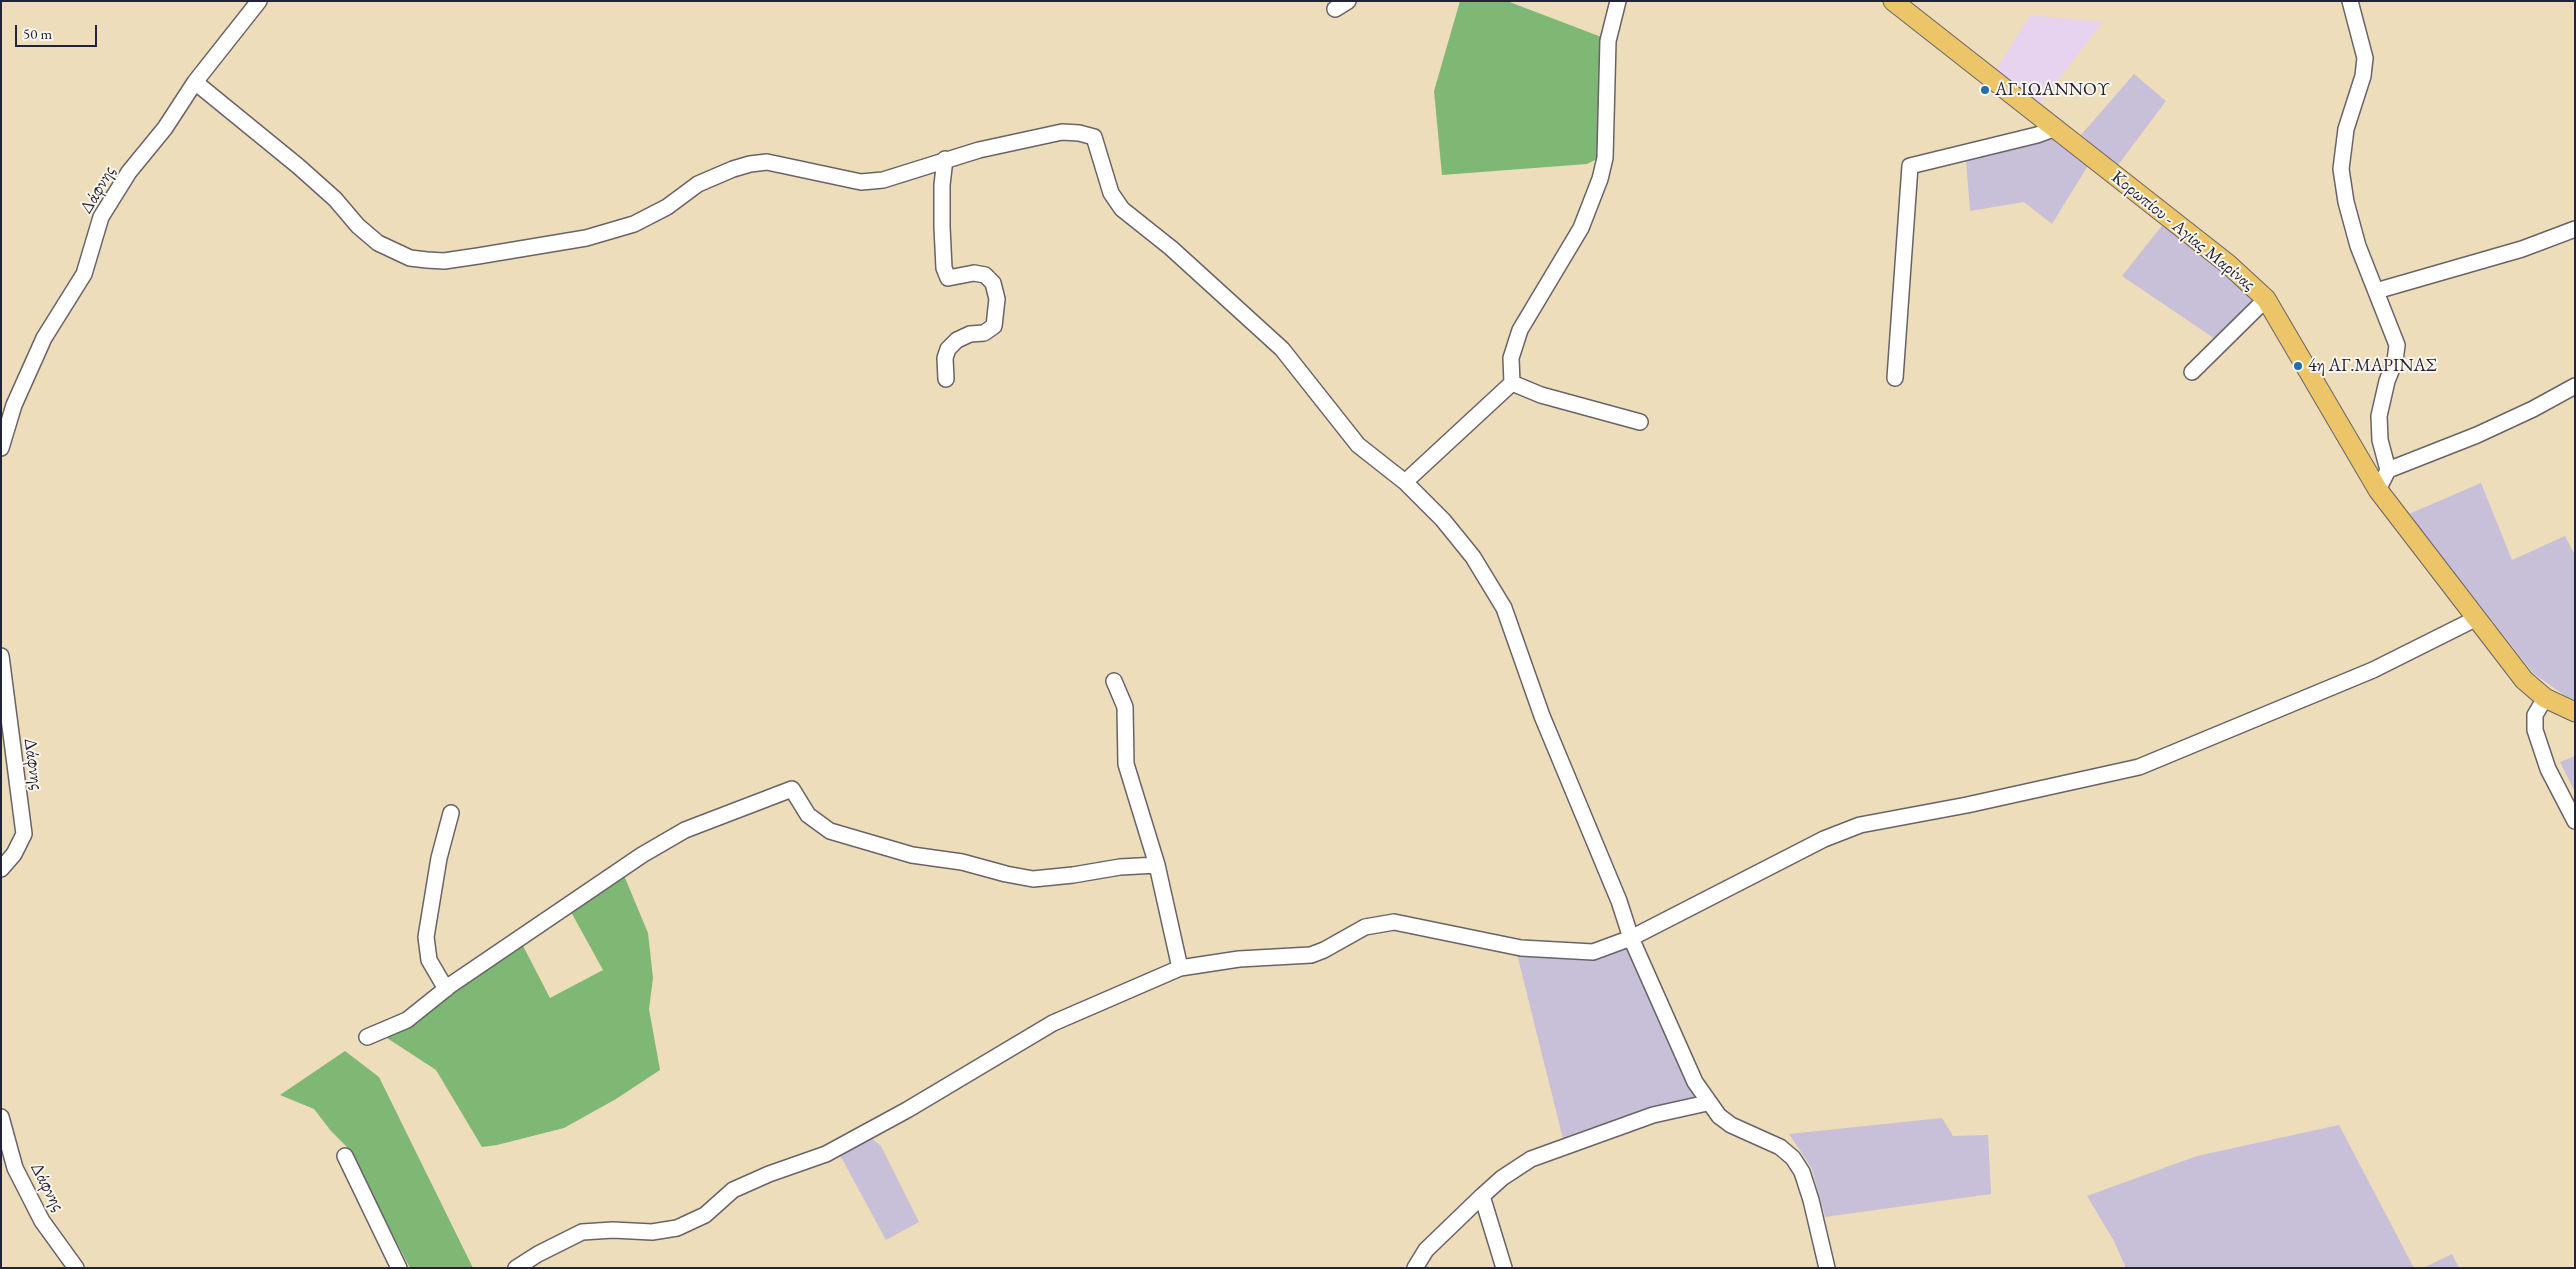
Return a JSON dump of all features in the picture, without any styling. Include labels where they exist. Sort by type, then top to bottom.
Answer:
[{"type":"main road","name":"Κορωπίου - Αγίας Μαρίνας","points":[[1893,1],[2228,264],[2266,299],[2378,490],[2524,680],[2545,698],[2575,712]]},
{"type":"street","name":"Δάφνης","points":[[1,448],[14,406],[44,338],[84,274],[101,217],[129,172],[165,128],[195,82],[260,1]]},
{"type":"street","points":[[1335,9],[1348,1]]},
{"type":"street","points":[[1405,482],[1512,383],[1512,358],[1520,330],[1581,228],[1600,179],[1605,158],[1608,41],[1618,1]]},
{"type":"street","points":[[2350,1],[2365,58],[2363,76],[2346,129],[2340,169],[2346,202],[2358,246],[2397,345],[2395,362],[2387,381],[2378,416],[2380,440],[2388,470],[2378,490]]},
{"type":"street","points":[[195,82],[336,199],[358,226],[378,243],[410,258],[427,260],[478,256],[586,238],[634,224],[667,207],[698,184],[750,164],[767,162],[861,182],[883,180],[979,150],[1062,132],[1094,137],[1111,193],[1122,209],[1171,248],[1282,349],[1358,445],[1405,482],[1443,520],[1473,557],[1504,608],[1542,716],[1619,901],[1631,938],[1695,1082],[1707,1103],[1719,1116],[1731,1125],[1768,1140],[1793,1158],[1802,1172],[1811,1200],[1827,1268]]},
{"type":"street","points":[[1895,378],[1910,166],[2037,135],[2056,128]]},
{"type":"street","points":[[946,159],[942,185],[944,268],[948,278],[974,273],[985,275],[994,284],[997,299],[994,326],[984,333],[970,334],[957,340],[948,349],[945,358],[946,379]]},
{"type":"street","points":[[2376,291],[2514,252],[2575,229]]},
{"type":"street","points":[[2192,372],[2266,299]]},
{"type":"street","points":[[1512,383],[1542,395],[1640,422]]},
{"type":"street","points":[[2388,470],[2478,435],[2533,409],[2575,386]]},
{"type":"street","points":[[516,1268],[538,1254],[582,1232],[613,1230],[652,1232],[677,1228],[704,1215],[733,1190],[769,1174],[826,1154],[907,1110],[1052,1023],[1180,968],[1238,959],[1311,955],[1324,950],[1365,927],[1394,922],[1530,948],[1593,952],[1631,938],[1833,835],[1860,825],[1967,805],[2139,767],[2373,670],[2477,618]]},
{"type":"street","name":"Δάφνης","points":[[1,656],[24,834],[14,854],[1,869]]},
{"type":"street","points":[[1114,681],[1125,707],[1126,764],[1157,865],[1180,968]]},
{"type":"street","points":[[2545,698],[2535,715],[2535,730],[2548,769],[2575,821]]},
{"type":"street","points":[[367,1037],[407,1020],[446,989],[649,851],[685,830],[792,789],[808,815],[830,831],[912,855],[962,862],[1033,879],[1073,875],[1120,867],[1157,865]]},
{"type":"street","points":[[446,989],[429,960],[426,937],[439,858],[451,813]]},
{"type":"street","points":[[1415,1268],[1426,1250],[1482,1196],[1502,1178],[1531,1159],[1653,1115],[1707,1103]]},
{"type":"street","name":"Δάφνης","points":[[1,1117],[15,1168],[42,1221],[76,1268]]},
{"type":"street","points":[[344,1156],[399,1268]]},
{"type":"street","points":[[1482,1196],[1504,1268]]},
{"type":"shaded area","points":[[2030,15],[2103,22],[2039,104],[1996,70]]},
{"type":"shaded area","points":[[2134,74],[2166,101],[2118,165],[2081,135]]},
{"type":"shaded area","points":[[2053,135],[2089,164],[2052,224],[2024,202],[1970,211],[1966,160]]},
{"type":"shaded area","points":[[2164,223],[2219,267],[2257,304],[2221,343],[2122,276]]},
{"type":"shaded area","points":[[2481,483],[2512,560],[2565,536],[2575,555],[2575,703],[2533,673],[2409,514]]},
{"type":"shaded area","points":[[2575,756],[2575,792],[2560,762]]},
{"type":"shaded area","points":[[1627,944],[1702,1098],[1564,1143],[1516,950]]},
{"type":"shaded area","points":[[1942,1118],[1953,1136],[1988,1135],[1991,1194],[1825,1217],[1811,1167],[1789,1134]]},
{"type":"shaded area","points":[[2339,1125],[2414,1268],[2126,1268],[2114,1241],[2087,1196],[2197,1156]]},
{"type":"shaded area","points":[[872,1139],[881,1146],[919,1222],[886,1240],[840,1155]]},
{"type":"shaded area","points":[[2452,1254],[2459,1268],[2423,1268]]},
{"type":"green space","points":[[1460,1],[1507,1],[1604,38],[1600,59],[1597,159],[1587,164],[1442,175],[1434,91]]},
{"type":"green space","points":[[623,873],[648,933],[653,978],[649,1009],[660,1070],[616,1099],[564,1128],[482,1147],[436,1070],[387,1038],[412,1023],[450,992],[522,944],[550,998],[603,970],[571,912]]},
{"type":"green space","points":[[345,1051],[379,1077],[473,1268],[410,1268],[347,1147],[331,1131],[314,1109],[280,1095]]},
{"type":"place","name":"ΑΓ.ΙΩΑΝΝΟΥ","points":[[1985,90]]},
{"type":"place","name":"4η ΑΓ.ΜΑΡΙΝΑΣ","points":[[2298,366]]}]
